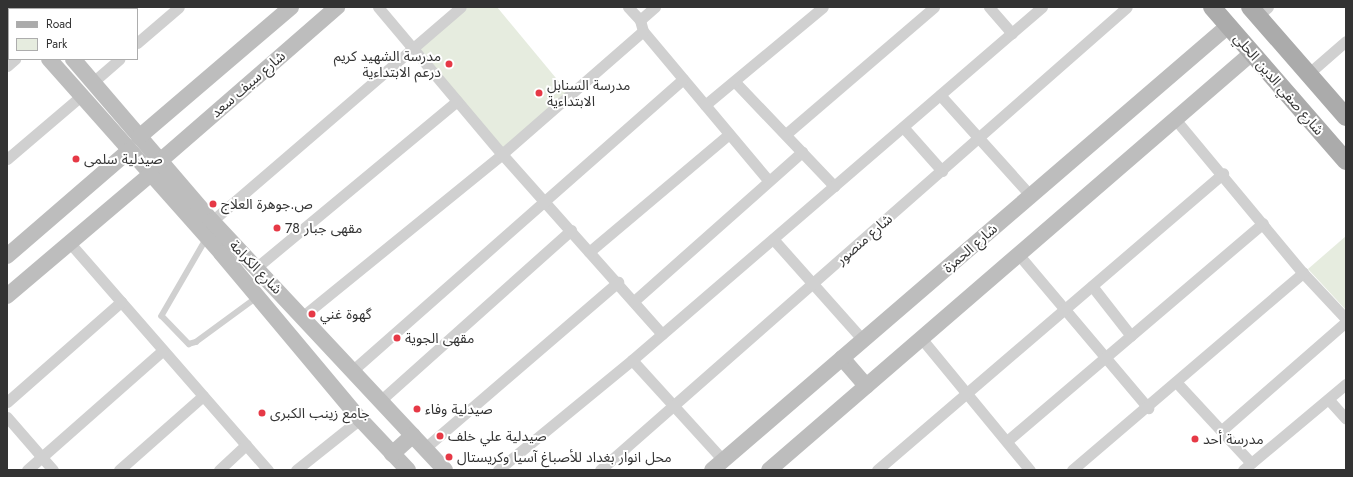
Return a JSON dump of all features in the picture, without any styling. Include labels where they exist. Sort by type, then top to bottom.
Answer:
[{"type":"main road","name":"شارع صفي الدين الحلي","points":[[1212,7],[1346,161]]},
{"type":"main road","name":"شارع صفي الدين الحلي","points":[[1258,10],[1308,74],[1346,117]]},
{"type":"street","points":[[138,43],[179,7]]},
{"type":"street","points":[[7,256],[290,7]]},
{"type":"street","name":"شارع سيف سعد","points":[[7,296],[155,168],[337,7]]},
{"type":"street","points":[[378,7],[502,154],[572,230],[589,252],[618,282],[662,334]]},
{"type":"street","points":[[212,221],[461,7]]},
{"type":"street","points":[[628,7],[640,20],[643,31],[768,180]]},
{"type":"street","points":[[640,20],[655,7]]},
{"type":"street","points":[[705,105],[735,82],[822,7]]},
{"type":"street","points":[[786,134],[934,7]]},
{"type":"street","points":[[989,7],[1012,33]]},
{"type":"street","points":[[498,470],[632,360],[1042,7]]},
{"type":"street","name":"شارع منصور","points":[[600,470],[980,138],[1127,7]]},
{"type":"street","name":"شارع الحمزة","points":[[718,465],[1228,26]]},
{"type":"street","points":[[303,316],[502,154],[643,31]]},
{"type":"street","points":[[1308,74],[1346,41]]},
{"type":"street","points":[[778,467],[866,386],[1252,53]]},
{"type":"street","name":"شارع الكرامة","points":[[50,60],[81,96],[134,143]]},
{"type":"street","name":"شارع الكرامة","points":[[74,60],[93,82],[134,143],[155,168],[208,238],[360,419],[408,470]]},
{"type":"street","points":[[93,82],[118,60]]},
{"type":"street","points":[[353,370],[683,79]]},
{"type":"street","points":[[735,82],[834,186]]},
{"type":"street","points":[[940,95],[1031,196]]},
{"type":"street","points":[[7,159],[81,96]]},
{"type":"street","points":[[257,267],[457,100]]},
{"type":"street","points":[[1175,119],[1223,173],[1303,273],[1346,319]]},
{"type":"street","points":[[903,127],[942,171]]},
{"type":"street","points":[[589,252],[729,134]]},
{"type":"street","points":[[634,301],[768,180],[802,152]]},
{"type":"street","name":"شارع الكرامة","points":[[155,168],[212,221],[257,267],[445,470]]},
{"type":"street","points":[[877,470],[1223,173]]},
{"type":"street","points":[[1007,441],[1263,223]]},
{"type":"street","points":[[381,400],[572,230]]},
{"type":"street","points":[[773,239],[814,283],[863,340]]},
{"type":"street","points":[[69,242],[268,470]]},
{"type":"street","points":[[1018,254],[1148,408]]},
{"type":"street","points":[[1072,470],[1148,408],[1303,273]]},
{"type":"street","points":[[426,448],[618,282]]},
{"type":"street","points":[[1092,286],[1131,336]]},
{"type":"street","points":[[7,402],[121,302]]},
{"type":"street","points":[[1222,430],[1346,322]]},
{"type":"street","points":[[921,338],[1030,470]]},
{"type":"street","points":[[27,470],[163,350]]},
{"type":"street","points":[[842,358],[866,386]]},
{"type":"street","points":[[632,360],[673,406],[718,465]]},
{"type":"street","points":[[1177,383],[1222,430],[1247,467],[1329,400],[1346,384]]},
{"type":"street","points":[[119,470],[203,396]]},
{"type":"street","points":[[1329,400],[1346,419]]},
{"type":"street","points":[[7,417],[54,470]]},
{"type":"street","points":[[296,470],[360,419]]},
{"type":"street","points":[[392,454],[413,435]]},
{"type":"street","points":[[219,470],[246,445]]},
{"type":"lane","points":[[208,238],[162,316],[189,344],[196,342],[258,296]]},
{"type":"green space","points":[[464,7],[497,7],[570,95],[502,154],[414,48]]},
{"type":"green space","points":[[1346,236],[1346,310],[1308,269]]},
{"type":"place","name":"مدرسة الشهيد كريم درعم الابتداءية","points":[[449,64]]},
{"type":"place","name":"مدرسة السنابل الابتداءية","points":[[539,93]]},
{"type":"place","name":"صيدلية سلمى","points":[[76,159]]},
{"type":"place","name":"ص.جوهرة العلاج","points":[[213,204]]},
{"type":"place","name":"مقهى جبار 78","points":[[277,228]]},
{"type":"place","name":"گهوة غني","points":[[312,314]]},
{"type":"place","name":"مقهى الجوية","points":[[397,338]]},
{"type":"place","name":"صيدلية وفاء","points":[[417,409]]},
{"type":"place","name":"جامع زينب الكبرى","points":[[262,413]]},
{"type":"place","name":"صيدلية علي خلف","points":[[440,436]]},
{"type":"place","name":"مدرسة أحد","points":[[1195,439]]},
{"type":"place","name":"محل انوار بغداد للأصباغ آسيا وكريستال","points":[[449,457]]}]
